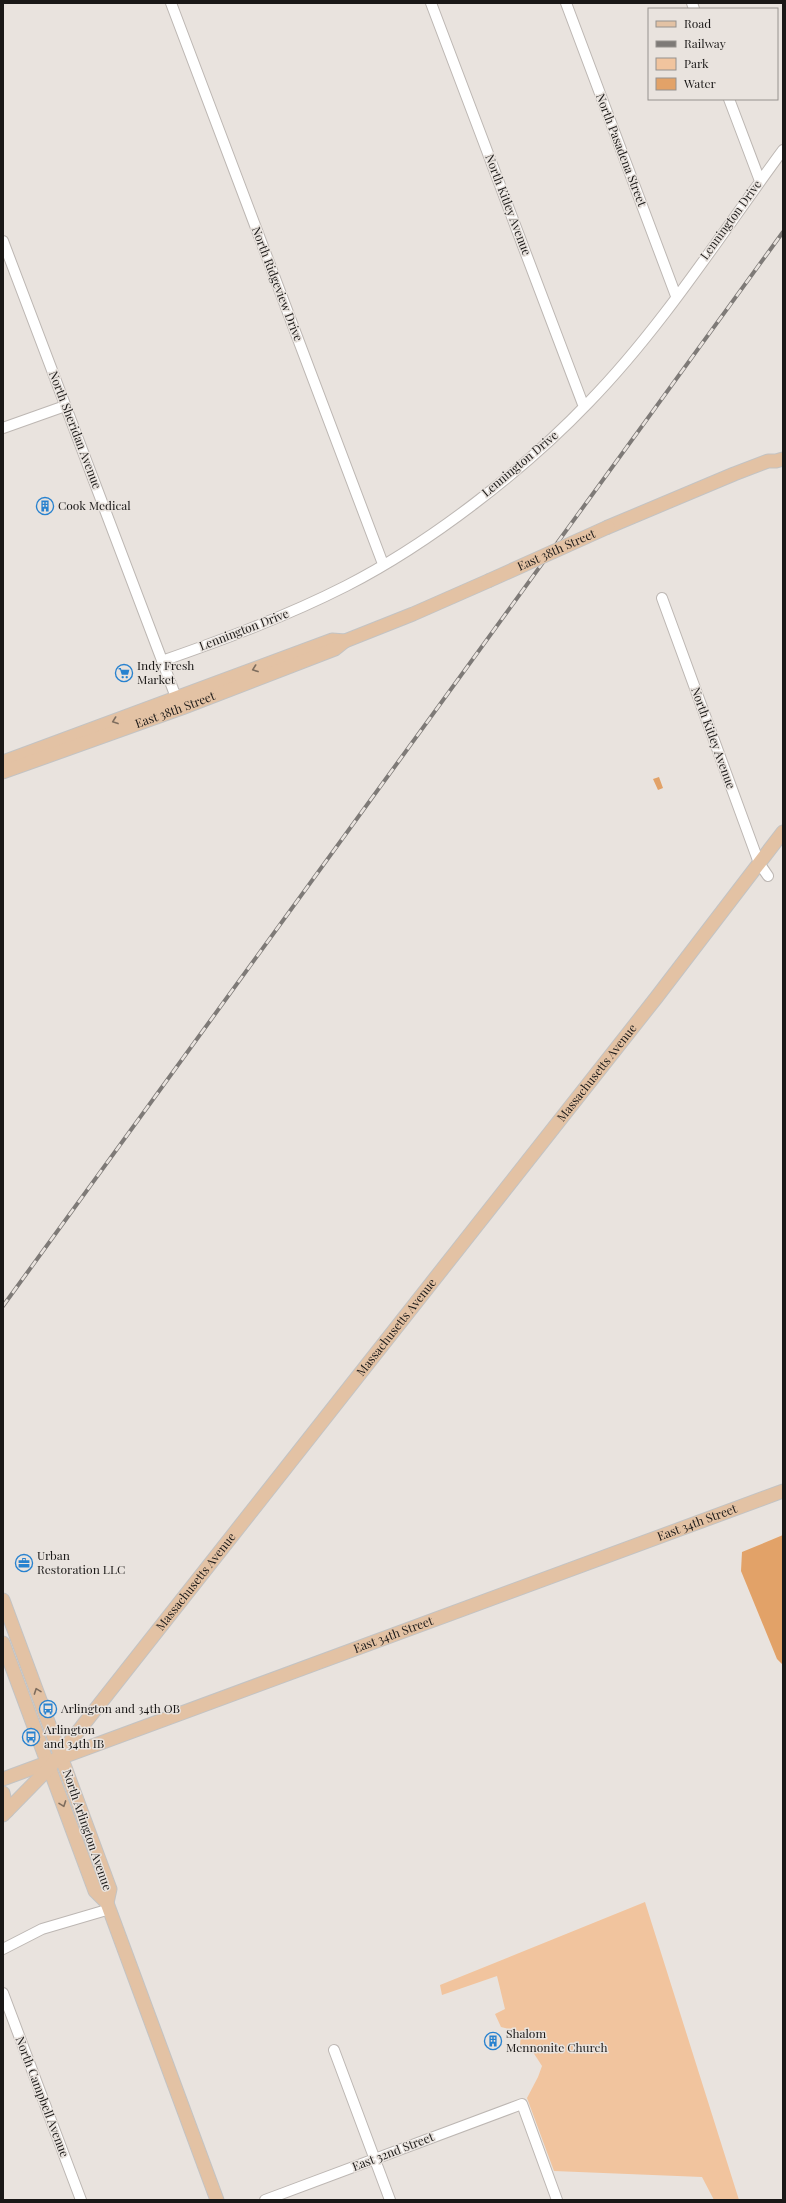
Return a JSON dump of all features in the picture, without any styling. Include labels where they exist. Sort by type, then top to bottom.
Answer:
[{"type":"main road","name":"East 38th Street","points":[[3,762],[335,650],[345,641],[413,614],[608,527],[768,460],[773,454],[783,450]]},
{"type":"main road","name":"East 38th Street","points":[[768,460],[776,461],[783,459]]},
{"type":"main road","name":"East 38th Street","points":[[3,772],[180,703]]},
{"type":"main road","name":"Massachusetts Avenue","points":[[5,1813],[55,1761],[651,1004],[783,832]]},
{"type":"main road","name":"East 34th Street","points":[[3,1779],[783,1491]]},
{"type":"main road","name":"North Arlington Avenue","points":[[3,1600],[55,1761]]},
{"type":"main road","name":"North Arlington Avenue","points":[[3,1643],[110,1889],[108,1906],[217,2200]]},
{"type":"main road","points":[[3,1793],[5,1813]]},
{"type":"street","name":"North Ridgeview Drive","points":[[171,3],[384,564]]},
{"type":"street","name":"North Kitley Avenue","points":[[431,3],[584,407]]},
{"type":"street","name":"North Pasadena Street","points":[[566,3],[676,296]]},
{"type":"street","points":[[728,100],[760,181]]},
{"type":"street","name":"Lennington Drive","points":[[162,661],[294,610],[345,587],[425,538],[488,492],[527,460],[584,407],[633,352],[783,150]]},
{"type":"street","name":"North Sheridan Avenue","points":[[3,241],[162,661],[180,703]]},
{"type":"street","points":[[3,428],[65,406]]},
{"type":"street","name":"North Kitley Avenue","points":[[662,598],[759,863],[768,876]]},
{"type":"street","points":[[3,1949],[42,1929],[108,1906]]},
{"type":"street","name":"North Campbell Avenue","points":[[3,1994],[80,2200]]},
{"type":"street","points":[[334,2050],[390,2200]]},
{"type":"street","name":"East 32nd Street","points":[[265,2200],[522,2104],[557,2200]]},
{"type":"green space","points":[[645,1902],[739,2200],[714,2200],[702,2177],[554,2171],[527,2098],[542,2066],[531,2049],[520,2046],[521,2032],[501,2027],[495,2014],[505,2009],[497,1976],[442,1995],[440,1985]]},
{"type":"water","points":[[659,777],[663,788],[658,790],[653,779]]},
{"type":"water","points":[[783,1535],[783,1665],[777,1659],[741,1571],[742,1552]]},
{"type":"railway","points":[[3,1306],[783,232]]},
{"type":"place","name":"Cook Medical","points":[[45,506]]},
{"type":"place","name":"Indy Fresh Market","points":[[124,673]]},
{"type":"place","name":"Urban Restoration LLC","points":[[24,1563]]},
{"type":"place","name":"Arlington and 34th OB","points":[[48,1709]]},
{"type":"place","name":"Arlington and 34th IB","points":[[31,1737]]},
{"type":"place","name":"Shalom Mennonite Church","points":[[493,2041]]}]
